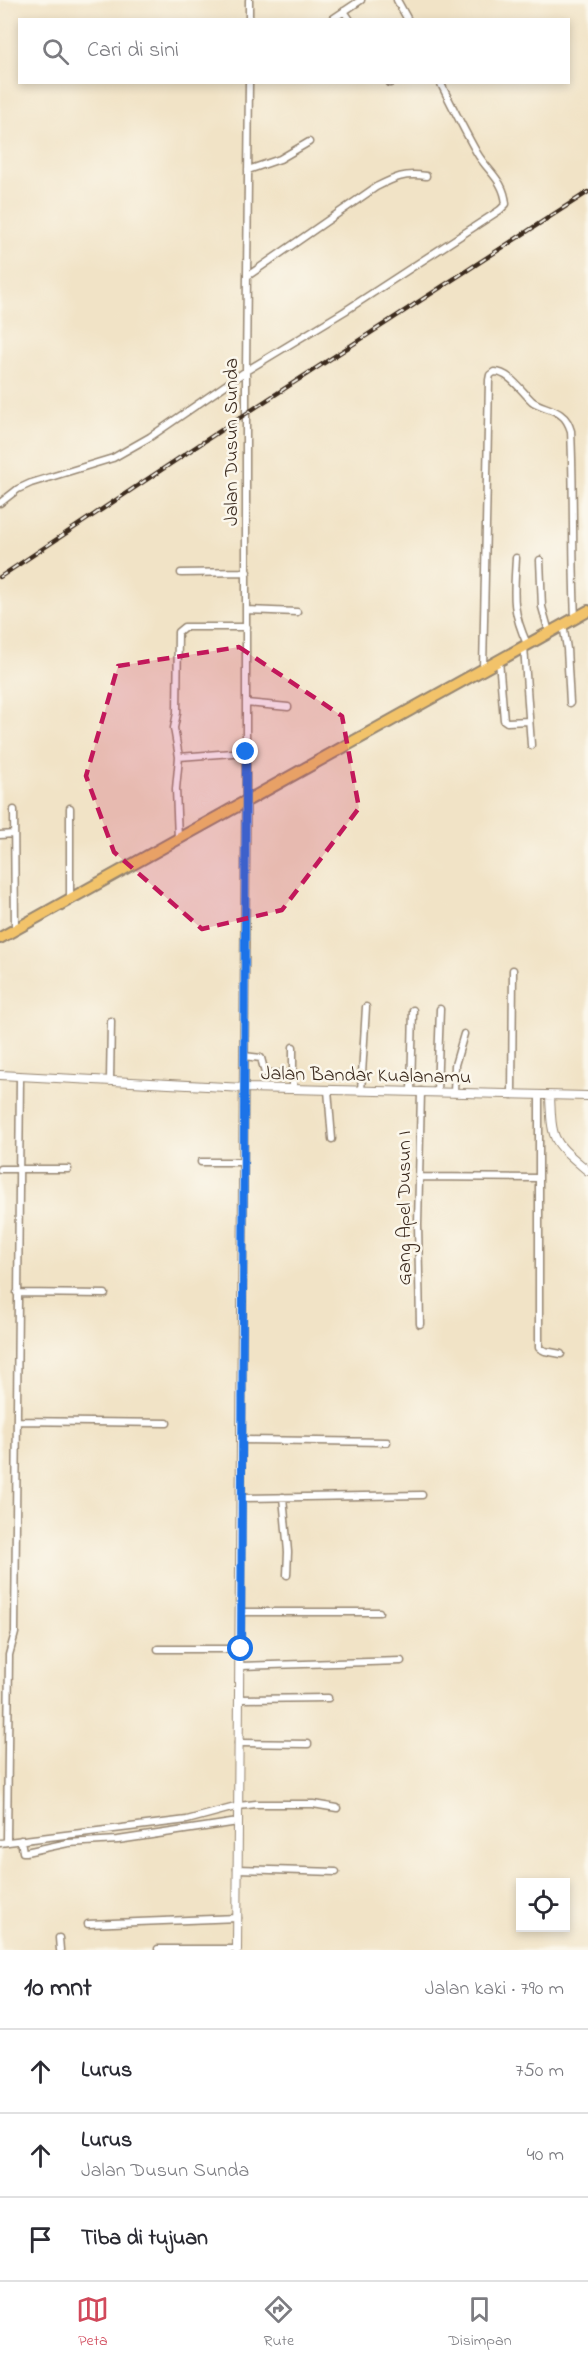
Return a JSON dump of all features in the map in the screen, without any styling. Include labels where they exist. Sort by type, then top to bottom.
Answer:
[{"type":"highway","points":[[0,938],[588,611]]},
{"type":"street","points":[[249,0],[249,18]]},
{"type":"street","points":[[334,18],[361,0]]},
{"type":"street","points":[[397,0],[407,18]]},
{"type":"street","points":[[344,11],[349,18]]},
{"type":"street","name":"Jalan Dusun Sunda","points":[[246,801],[249,84]]},
{"type":"street","points":[[0,503],[18,489],[31,483],[113,458],[150,437],[246,371],[345,311],[506,204],[501,182],[484,165],[476,152],[441,84]]},
{"type":"street","points":[[248,170],[280,159],[309,142]]},
{"type":"street","points":[[249,275],[376,187],[399,176],[410,174],[426,176]]},
{"type":"street","points":[[483,669],[488,390],[490,375],[494,372],[505,375],[534,403],[562,415],[569,423],[574,489],[572,545],[575,618]]},
{"type":"street","points":[[516,558],[514,605],[517,622],[526,645],[531,745]]},
{"type":"street","points":[[540,560],[542,607],[549,632]]},
{"type":"street","points":[[182,573],[247,572]]},
{"type":"street","points":[[247,610],[297,612]]},
{"type":"street","points":[[563,624],[570,703]]},
{"type":"street","points":[[178,838],[176,789],[178,757],[174,728],[177,713],[179,630],[184,627],[247,627]]},
{"type":"street","points":[[499,660],[504,720],[507,722],[529,721]]},
{"type":"street","points":[[246,703],[288,706]]},
{"type":"street","points":[[178,757],[246,752]]},
{"type":"street","points":[[158,1949],[237,1949],[246,801]]},
{"type":"street","points":[[70,808],[70,900]]},
{"type":"street","points":[[14,810],[15,930]]},
{"type":"street","points":[[0,835],[14,834]]},
{"type":"street","points":[[512,1095],[513,970]]},
{"type":"street","points":[[360,1090],[366,1007]]},
{"type":"street","points":[[437,1092],[440,1009]]},
{"type":"street","points":[[411,1091],[413,1010]]},
{"type":"street","points":[[110,1080],[111,1021]]},
{"type":"street","points":[[454,1093],[455,1065],[464,1034]]},
{"type":"street","points":[[292,1047],[293,1089]]},
{"type":"street","points":[[244,1056],[261,1058],[262,1071],[265,1073],[293,1074]]},
{"type":"street","points":[[275,1074],[276,1089]]},
{"type":"street","name":"Jalan Bandar Kualanamu","points":[[0,1075],[244,1088],[588,1096]]},
{"type":"street","points":[[20,1076],[15,1633],[9,1655],[4,1842],[21,1843],[188,1820],[239,1806],[284,1803],[337,1808]]},
{"type":"street","points":[[328,1090],[332,1139]]},
{"type":"street","name":"Gang Apel Dusun I","points":[[420,1324],[421,1092]]},
{"type":"street","points":[[539,1095],[539,1348],[561,1354]]},
{"type":"street","points":[[550,1095],[551,1122],[557,1144],[588,1171]]},
{"type":"street","points":[[539,1122],[551,1122]]},
{"type":"street","points":[[201,1162],[244,1162]]},
{"type":"street","points":[[0,1169],[68,1169]]},
{"type":"street","points":[[419,1177],[539,1178]]},
{"type":"street","points":[[17,1293],[105,1294]]},
{"type":"street","points":[[17,1421],[167,1423]]},
{"type":"street","points":[[241,1440],[387,1442]]},
{"type":"street","points":[[241,1498],[422,1495]]},
{"type":"street","points":[[283,1497],[288,1552],[287,1575]]},
{"type":"street","points":[[241,1612],[379,1612]]},
{"type":"street","points":[[158,1649],[241,1649]]},
{"type":"street","points":[[241,1666],[401,1661]]},
{"type":"street","points":[[239,1699],[328,1698]]},
{"type":"street","points":[[238,1743],[308,1744]]},
{"type":"street","points":[[21,1843],[23,1852],[26,1852],[68,1843],[118,1840],[238,1822]]},
{"type":"street","points":[[237,1869],[336,1872]]},
{"type":"street","points":[[88,1924],[238,1918]]},
{"type":"street","points":[[59,1938],[60,1950]]},
{"type":"highlighted area","points":[[239,647],[342,716],[359,808],[282,910],[202,929],[114,852],[86,776],[118,666]]},
{"type":"railway","points":[[0,577],[247,413],[588,192]]},
{"type":"route","points":[[241,1649],[246,752]]}]
